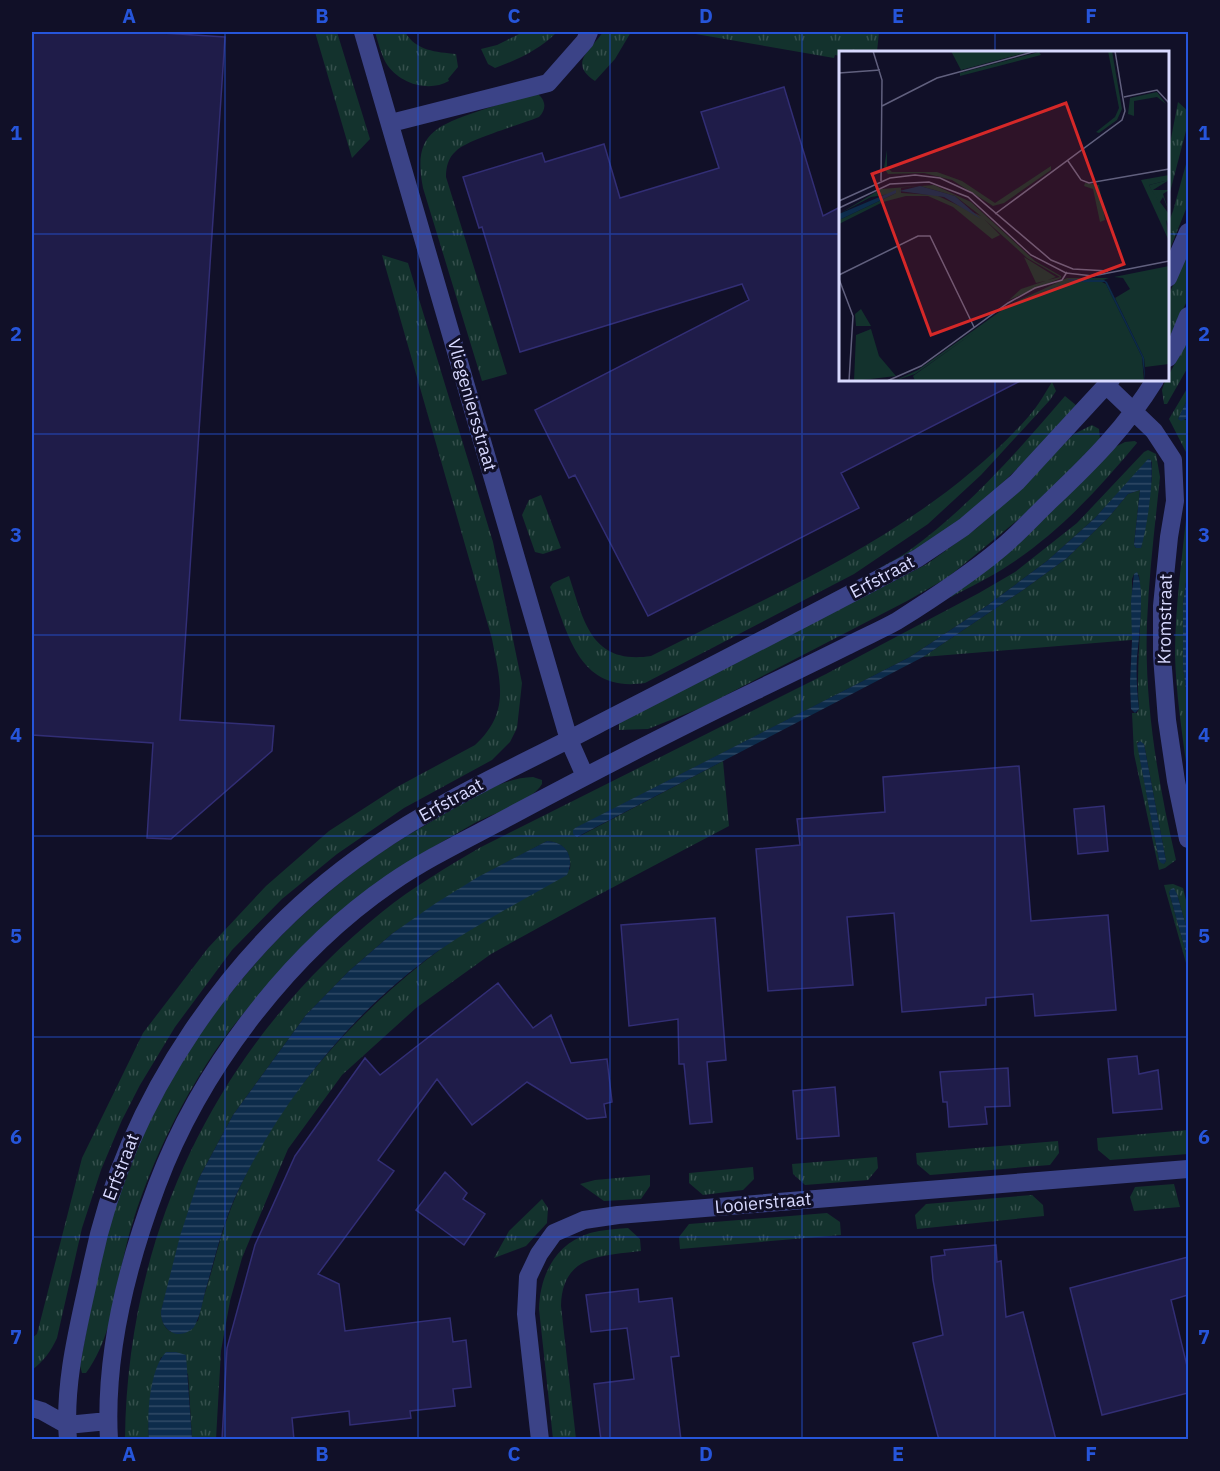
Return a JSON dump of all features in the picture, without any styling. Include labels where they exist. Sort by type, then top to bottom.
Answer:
[{"type":"street","name":"Vliegeniersstraat","points":[[363,32],[569,740],[585,776]]},
{"type":"street","points":[[391,123],[548,83],[585,41],[589,32]]},
{"type":"street","points":[[1169,274],[1188,232]]},
{"type":"street","points":[[1169,355],[1177,343],[1188,316]]},
{"type":"street","points":[[109,1440],[110,1378],[117,1323],[130,1267],[148,1207],[167,1157],[191,1107],[221,1060],[254,1014],[320,942],[359,907],[392,882],[462,841],[585,776],[892,624],[928,601],[1000,549],[1093,459],[1136,411],[1154,381]]},
{"type":"street","name":"Erfstraat","points":[[67,1432],[72,1365],[80,1317],[97,1237],[112,1188],[137,1126],[164,1075],[227,984],[262,942],[300,905],[370,849],[416,819],[482,782],[569,740],[918,558],[964,527],[1017,482],[1109,383]]},
{"type":"street","name":"Kromstraat","points":[[1109,383],[1155,431],[1173,460],[1175,501],[1162,606],[1162,656],[1167,720],[1176,782],[1188,839]]},
{"type":"street","name":"Looierstraat","points":[[540,1440],[526,1314],[528,1277],[539,1254],[554,1233],[584,1220],[618,1215],[1188,1169]]},
{"type":"street","points":[[32,1408],[42,1411],[67,1432],[108,1421]]},
{"type":"green space","points":[[315,32],[337,32],[370,139],[352,158]]},
{"type":"green space","points":[[375,32],[405,32],[421,47],[456,54],[458,67],[448,79],[449,81],[441,84],[423,86],[406,81],[391,70],[386,63]]},
{"type":"green space","points":[[523,32],[557,32],[536,49],[520,57],[495,68],[488,64],[481,49],[497,45]]},
{"type":"green space","points":[[603,32],[631,32],[615,59],[595,81],[587,75],[582,63]]},
{"type":"green space","points":[[684,32],[879,32],[877,51],[839,51],[839,56],[835,55],[834,58]]},
{"type":"green space","points":[[535,92],[544,103],[544,110],[539,117],[482,137],[462,147],[451,157],[447,166],[446,177],[507,374],[482,381],[423,188],[421,157],[429,136],[437,129],[461,117]]},
{"type":"green space","points":[[1178,102],[1188,111],[1188,123],[1169,196],[1169,149]]},
{"type":"green space","points":[[1188,157],[1188,204],[1169,252],[1169,221]]},
{"type":"green space","points":[[1188,250],[1188,299],[1169,338],[1169,295]]},
{"type":"green space","points":[[382,255],[408,263],[493,542],[522,683],[517,728],[510,742],[492,760],[404,808],[337,854],[282,899],[232,950],[175,1027],[122,1120],[101,1170],[82,1228],[57,1338],[47,1356],[32,1370],[32,1338],[37,1334],[82,1158],[143,1033],[208,948],[266,886],[329,831],[397,787],[475,745],[486,733],[498,708],[500,682],[492,639]]},
{"type":"green space","points":[[1188,339],[1188,367],[1167,404],[1164,404],[1162,390],[1166,381],[1169,381],[1169,375]]},
{"type":"green space","points":[[1052,382],[1056,391],[1050,400],[981,475],[928,524],[854,574],[645,683],[623,684],[605,679],[591,670],[571,642],[550,587],[553,583],[569,576],[586,623],[593,636],[603,647],[615,654],[631,657],[651,656],[802,581],[900,524],[946,492],[989,456],[1032,412]]},
{"type":"green space","points":[[1188,387],[1188,398],[1178,419],[1188,418],[1188,465],[1187,454],[1169,419]]},
{"type":"green space","points":[[1065,396],[1077,406],[988,496],[927,543],[874,571],[910,550],[973,497],[1011,458]]},
{"type":"green space","points":[[1092,425],[1099,429],[1100,439],[1030,510],[947,578],[703,707],[648,729],[619,730],[619,723],[927,564],[977,528],[1074,434]]},
{"type":"green space","points":[[1135,441],[1137,443],[1108,477],[1044,539],[995,574],[951,597],[949,595],[1113,448],[1125,442]]},
{"type":"green space","points":[[1148,450],[1156,454],[1160,477],[1148,605],[1147,653],[1150,713],[1163,801],[1176,860],[1159,870],[1134,754],[1132,713],[1137,713],[1139,709],[1141,609],[1139,575],[1134,574],[1132,579],[1132,640],[923,657],[1067,558],[1108,518],[1128,494],[1140,490],[1134,545],[1136,548],[1141,548],[1152,478],[1152,462],[1149,459],[1095,518],[1047,561],[988,605],[910,657],[574,829],[573,833],[578,837],[723,761],[729,826],[491,954],[416,1008],[342,1075],[288,1149],[242,1258],[230,1301],[221,1351],[216,1439],[192,1439],[188,1374],[161,1357],[151,1398],[149,1439],[125,1440],[130,1362],[143,1287],[164,1215],[193,1146],[230,1081],[273,1020],[324,964],[394,903],[481,847],[826,674],[1015,572],[1077,523]],"holes":[[[1137,742],[1144,744],[1166,861],[1164,864],[1159,860]],[[547,841],[566,849],[570,858],[570,869],[441,948],[368,1011],[316,1067],[271,1129],[236,1196],[222,1234],[198,1321],[171,1332],[168,1330],[163,1323],[161,1311],[199,1178],[233,1115],[306,1015],[349,971],[393,933],[479,877]]]},
{"type":"green space","points":[[541,495],[561,548],[543,554],[535,552],[522,515],[529,500]]},
{"type":"green space","points":[[1188,500],[1188,567],[1183,604],[1183,667],[1188,706],[1188,778],[1178,701],[1175,636]]},
{"type":"green space","points":[[533,777],[542,780],[542,784],[530,796],[434,846],[367,892],[283,971],[243,1014],[207,1063],[161,1148],[129,1235],[114,1306],[103,1342],[86,1373],[82,1373],[80,1366],[97,1277],[107,1233],[121,1190],[143,1135],[171,1081],[203,1030],[240,982],[280,937],[324,896],[372,859],[476,796],[505,783]]},
{"type":"green space","points":[[1173,884],[1183,888],[1188,908],[1188,933],[1177,894],[1169,892],[1188,960],[1188,970],[1164,885]]},
{"type":"green space","points":[[1188,1130],[1188,1154],[1110,1160],[1098,1150],[1097,1138]]},
{"type":"green space","points":[[1058,1141],[1059,1153],[1050,1165],[930,1175],[917,1164],[916,1153]]},
{"type":"green space","points":[[877,1157],[878,1168],[868,1180],[805,1185],[793,1174],[792,1164]]},
{"type":"green space","points":[[753,1167],[754,1179],[743,1190],[703,1195],[689,1183],[689,1173]]},
{"type":"green space","points":[[650,1175],[650,1186],[641,1199],[604,1201],[580,1184],[595,1180]]},
{"type":"green space","points":[[1174,1184],[1180,1207],[1134,1211],[1130,1197],[1135,1187]]},
{"type":"green space","points":[[1032,1195],[1043,1205],[1044,1216],[917,1229],[915,1215],[926,1204]]},
{"type":"green space","points":[[542,1199],[548,1208],[547,1223],[526,1246],[494,1258],[509,1231]]},
{"type":"green space","points":[[827,1213],[840,1222],[841,1235],[680,1249],[679,1237],[689,1224]]},
{"type":"green space","points":[[628,1228],[640,1239],[641,1251],[586,1261],[568,1277],[563,1289],[561,1306],[576,1439],[553,1439],[539,1309],[542,1284],[552,1262],[567,1245],[590,1233]]},
{"type":"water","points":[[1188,398],[1188,418],[1181,421],[1178,419]]},
{"type":"water","points":[[1148,459],[1151,460],[1152,469],[1151,491],[1141,548],[1136,548],[1134,545],[1140,490],[1128,494],[1108,518],[1067,558],[923,657],[577,837],[573,834],[575,828],[910,657],[988,605],[1047,561],[1095,518]]},
{"type":"water","points":[[1188,567],[1188,706],[1183,667],[1183,604]]},
{"type":"water","points":[[1137,572],[1141,601],[1137,664],[1139,709],[1135,713],[1131,709],[1130,683],[1131,601],[1134,574]]},
{"type":"water","points":[[1140,741],[1144,744],[1166,861],[1164,864],[1159,860],[1137,744]]},
{"type":"water","points":[[547,841],[560,844],[568,852],[570,863],[567,875],[478,925],[427,959],[398,982],[343,1036],[294,1095],[273,1127],[237,1193],[223,1230],[194,1327],[183,1334],[167,1329],[161,1311],[180,1236],[199,1178],[233,1115],[306,1015],[349,971],[393,933],[478,877]]},
{"type":"water","points":[[1174,888],[1188,933],[1188,960],[1169,892]]},
{"type":"water","points":[[166,1352],[186,1355],[192,1439],[149,1439],[150,1394],[156,1370]]},
{"type":"building","points":[[32,32],[147,32],[225,37],[180,720],[274,726],[272,751],[171,839],[147,838],[153,743],[32,735]]},
{"type":"building","points":[[784,87],[823,216],[839,208],[839,381],[1020,381],[841,473],[859,508],[648,616],[575,475],[569,478],[535,410],[749,300],[742,284],[520,352],[482,227],[479,228],[463,177],[542,153],[545,162],[604,144],[620,198],[719,168],[701,112]]},
{"type":"building","points":[[1019,766],[1031,921],[1108,915],[1116,1010],[1035,1016],[1033,994],[986,998],[986,1005],[902,1012],[894,913],[847,917],[853,985],[768,991],[756,849],[800,845],[797,819],[885,812],[883,777]]},
{"type":"building","points":[[1104,806],[1108,851],[1078,854],[1074,809]]},
{"type":"building","points":[[715,918],[726,1060],[707,1062],[712,1122],[690,1124],[684,1064],[679,1064],[678,1019],[629,1026],[621,925]]},
{"type":"building","points":[[498,983],[533,1028],[551,1015],[571,1063],[607,1059],[612,1102],[604,1104],[606,1117],[587,1119],[527,1082],[472,1125],[437,1079],[378,1160],[394,1171],[318,1274],[339,1284],[345,1331],[450,1318],[453,1342],[466,1340],[471,1387],[453,1389],[455,1406],[410,1411],[411,1418],[350,1425],[349,1411],[292,1418],[294,1440],[222,1440],[227,1348],[255,1245],[295,1156],[365,1058],[380,1075]]},
{"type":"building","points":[[1137,1056],[1139,1074],[1158,1070],[1162,1109],[1113,1113],[1108,1059]]},
{"type":"building","points":[[1008,1068],[1010,1106],[985,1107],[987,1124],[949,1127],[947,1102],[943,1102],[940,1072]]},
{"type":"building","points":[[835,1087],[839,1136],[797,1139],[793,1091]]},
{"type":"building","points":[[445,1172],[467,1193],[463,1199],[485,1214],[464,1245],[416,1210]]},
{"type":"building","points":[[996,1245],[997,1262],[1001,1261],[1006,1317],[1023,1312],[1056,1440],[939,1440],[913,1343],[943,1335],[931,1257],[945,1255],[944,1250]]},
{"type":"building","points":[[1188,1257],[1188,1295],[1171,1300],[1188,1370],[1188,1393],[1102,1415],[1070,1288]]},
{"type":"building","points":[[638,1289],[639,1302],[672,1298],[679,1356],[671,1357],[681,1440],[601,1440],[594,1384],[634,1379],[627,1328],[591,1332],[586,1295]]}]
